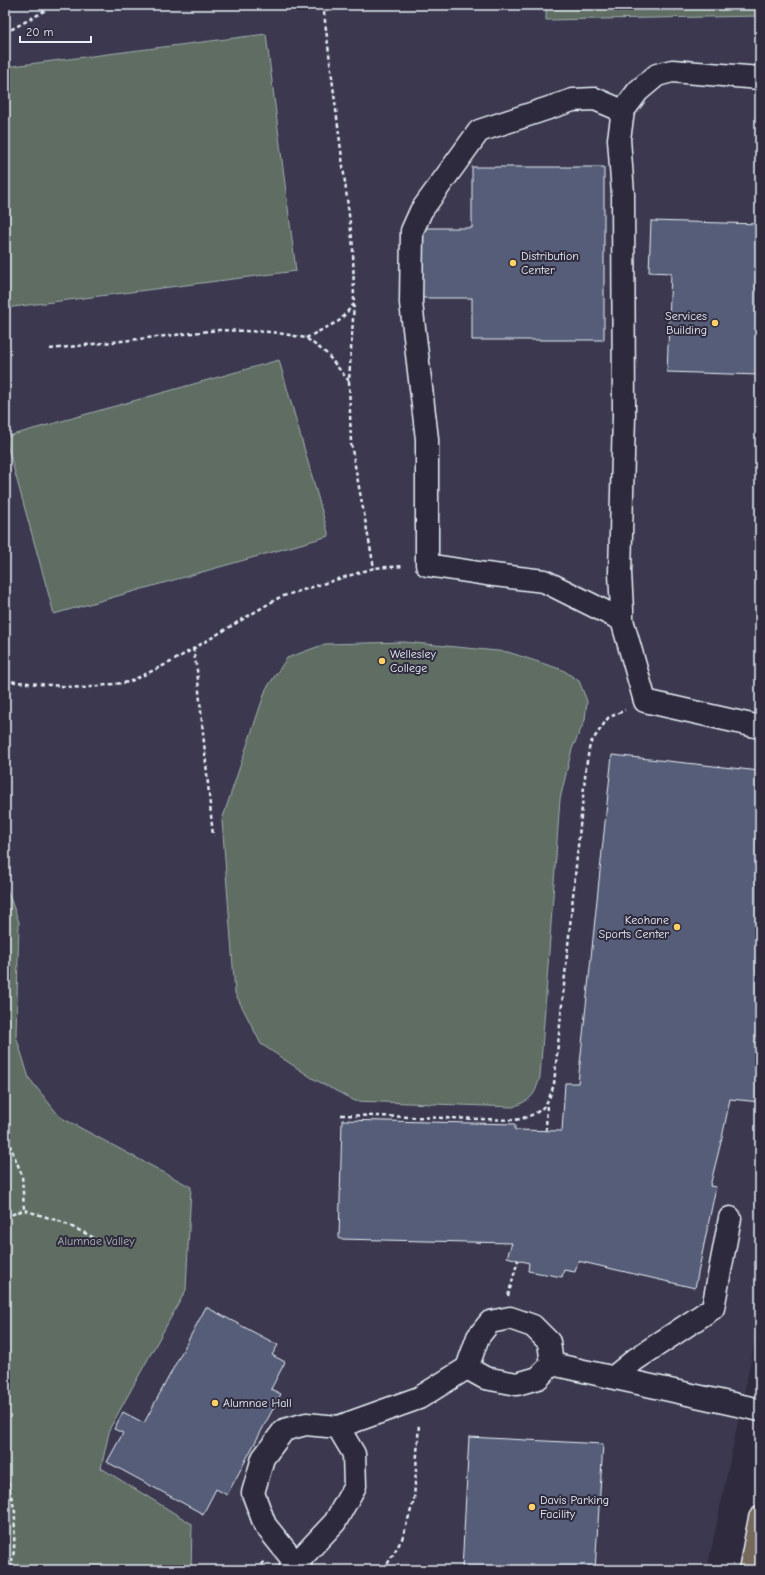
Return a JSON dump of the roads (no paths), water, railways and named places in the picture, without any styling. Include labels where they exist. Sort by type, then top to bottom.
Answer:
[{"type":"main road","points":[[750,1570],[760,1518]]},
{"type":"lane","points":[[760,78],[672,71],[657,74],[638,91],[623,111],[619,139],[623,194],[624,415],[620,573],[622,620],[645,701],[760,726]]},
{"type":"lane","points":[[622,620],[544,581],[427,565],[427,439],[411,303],[412,231],[421,211],[479,131],[573,100],[595,99],[623,111]]},
{"type":"lane","points":[[614,1377],[636,1359],[713,1308],[730,1218]]},
{"type":"lane","points":[[338,1426],[354,1454],[355,1486],[335,1522],[295,1568],[265,1525],[253,1493],[263,1458],[284,1430],[306,1424],[338,1426],[419,1398],[467,1368],[478,1337],[490,1322],[510,1318],[533,1326],[549,1342],[552,1364]]},
{"type":"lane","points":[[552,1364],[760,1410]]},
{"type":"lane","points":[[467,1368],[485,1378],[517,1384],[538,1378],[552,1364]]},
{"type":"place","name":"Distribution Center","points":[[513,263]]},
{"type":"place","name":"Services Building","points":[[715,323]]},
{"type":"place","name":"Wellesley College","points":[[382,661]]},
{"type":"place","name":"Keohane Sports Center","points":[[677,927]]},
{"type":"place","name":"Alumnae Hall","points":[[215,1403]]},
{"type":"place","name":"Davis Parking Facility","points":[[532,1507]]},
{"type":"park label","name":"Alumnae Valley","points":[[96,1241]]}]
